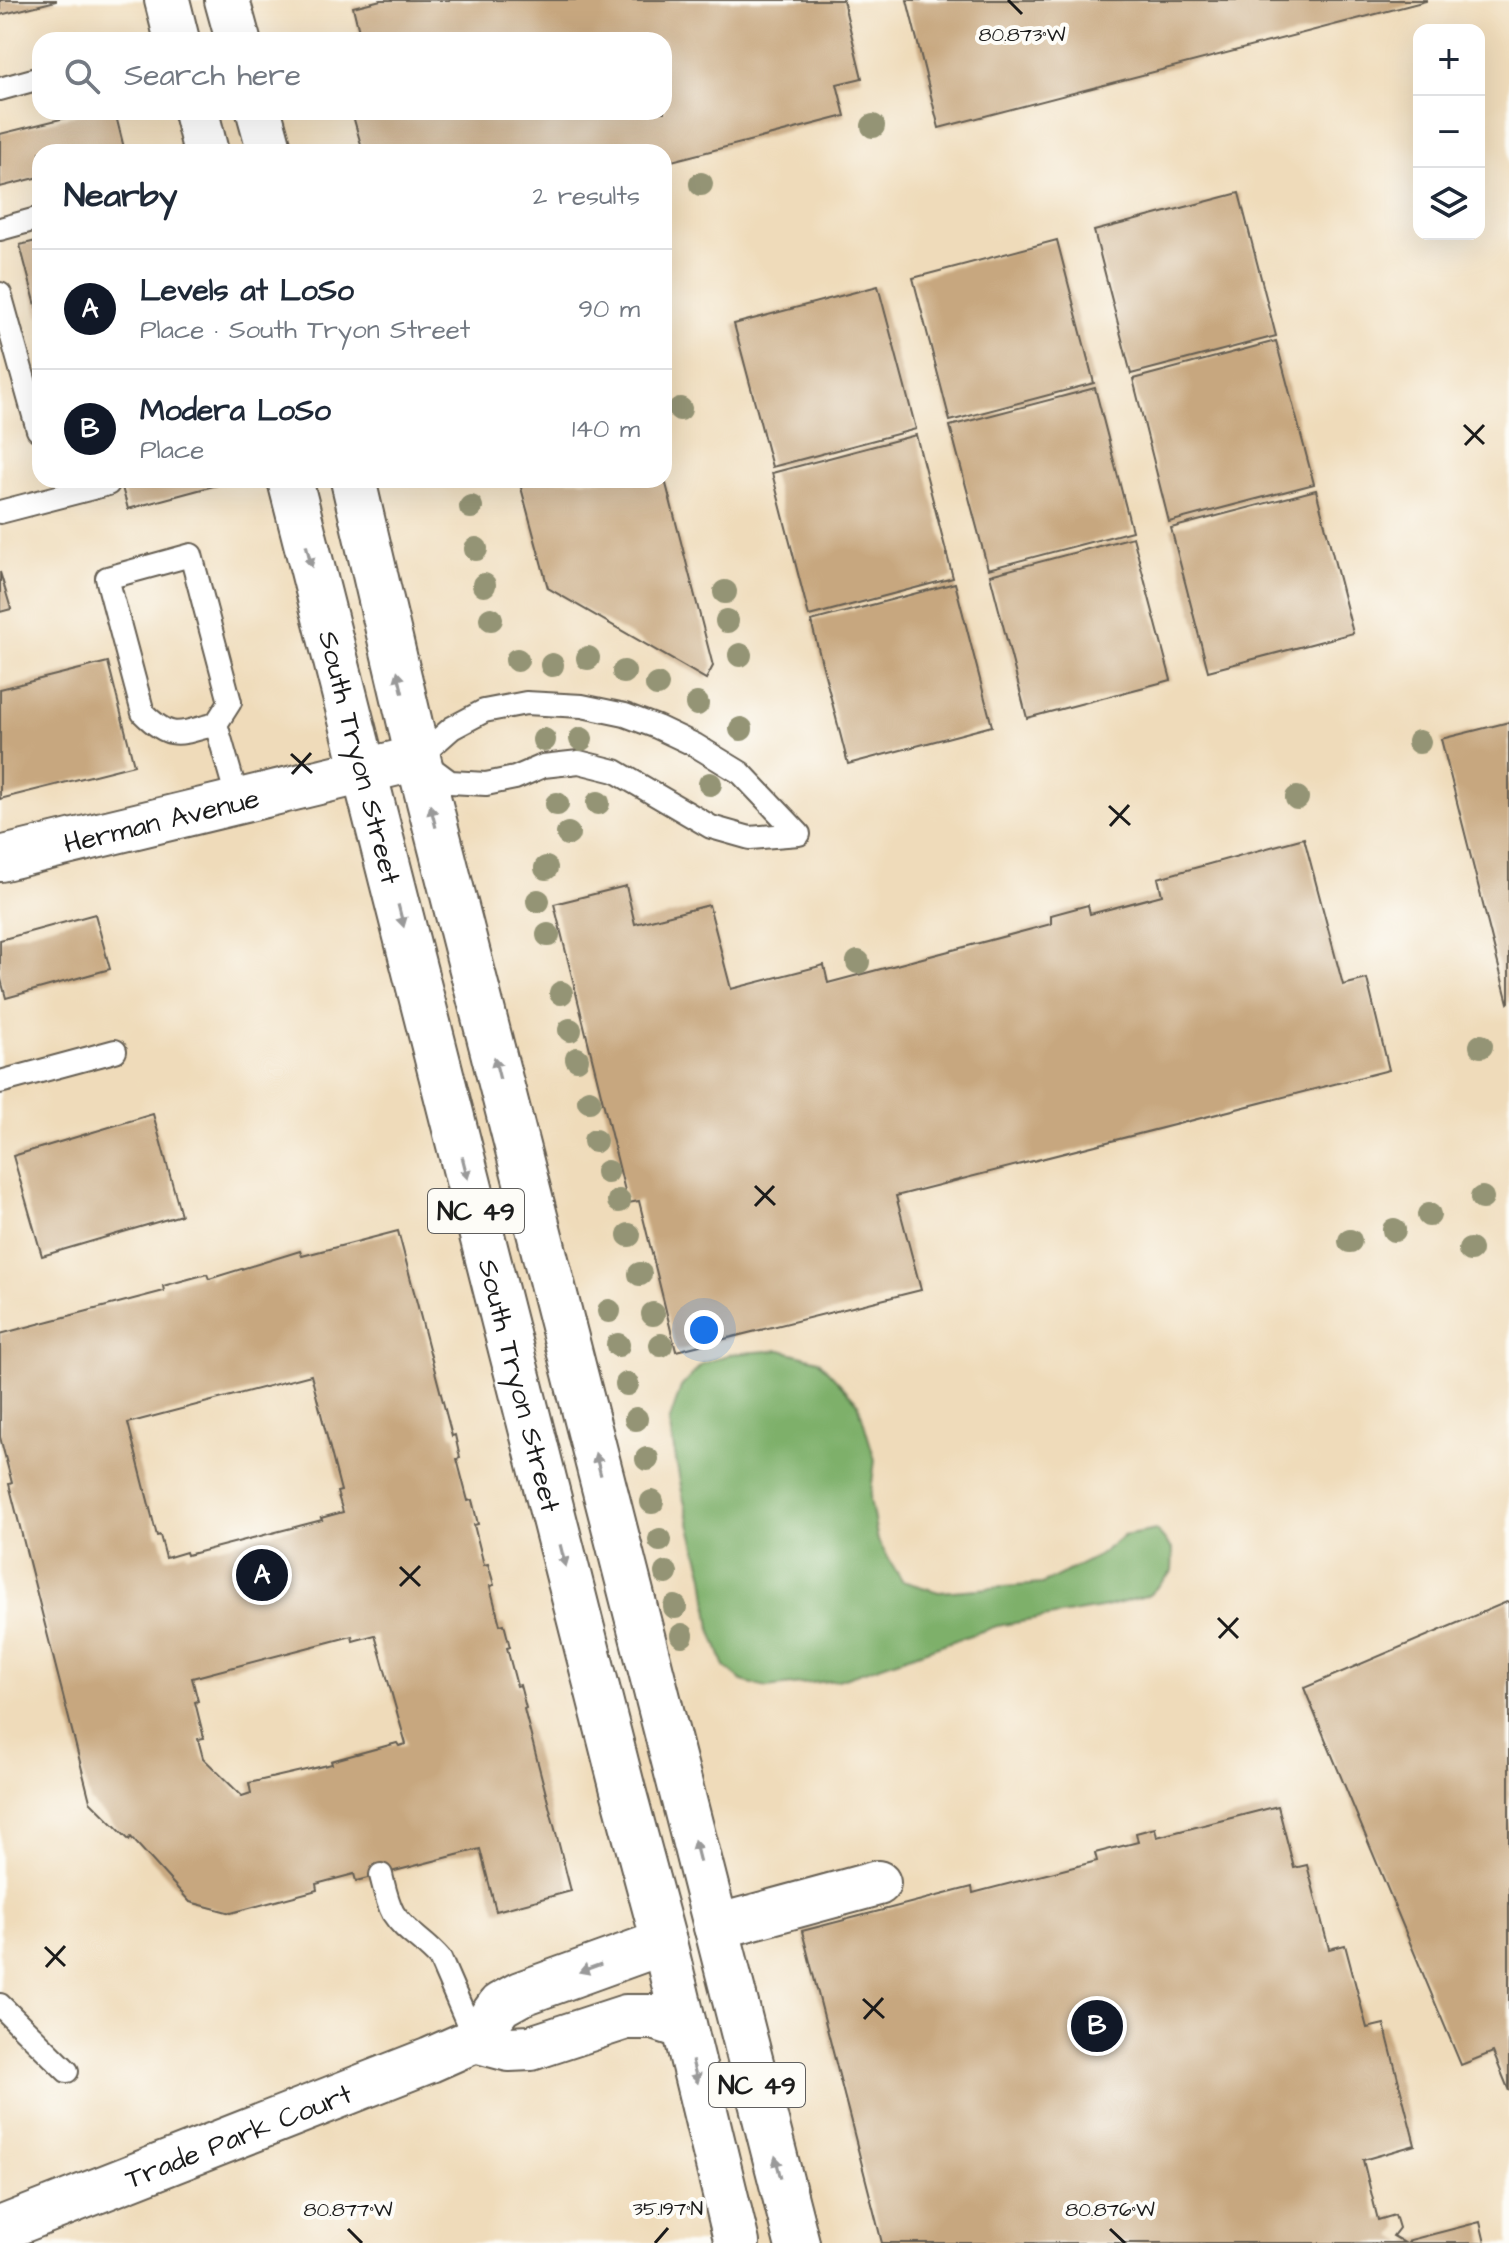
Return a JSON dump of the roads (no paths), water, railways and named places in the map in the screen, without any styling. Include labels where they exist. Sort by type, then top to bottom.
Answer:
[{"type":"main road","points":[[167,0],[175,32]]},
{"type":"main road","points":[[227,0],[236,32]]},
{"type":"main road","points":[[198,120],[204,144]]},
{"type":"main road","points":[[261,120],[268,144]]},
{"type":"main road","name":"South Tryon Street","points":[[292,488],[664,1942],[737,2243]]},
{"type":"main road","name":"South Tryon Street","points":[[355,488],[418,758],[797,2243]]},
{"type":"main road","name":"Herman Avenue","points":[[0,859],[418,758]]},
{"type":"main road","points":[[684,2027],[654,2017],[626,2017],[531,2048],[509,2049],[475,2040],[500,2005],[520,1994],[664,1942],[878,1883]]},
{"type":"main road","name":"Trade Park Court","points":[[0,2229],[475,2040]]},
{"type":"lane","points":[[0,89],[32,80]]},
{"type":"lane","points":[[0,229],[32,220]]},
{"type":"lane","points":[[0,294],[31,368]]},
{"type":"lane","points":[[0,512],[93,488]]},
{"type":"lane","points":[[216,724],[174,734],[158,728],[143,713],[107,578],[191,555],[230,702],[216,724],[238,801]]},
{"type":"lane","points":[[526,703],[582,706],[625,715],[695,745],[741,773],[799,834],[750,838],[711,827],[615,771],[579,762],[543,766],[515,778],[486,784],[450,782],[418,758],[452,728],[484,711],[526,703]]},
{"type":"lane","points":[[0,1082],[115,1051]]},
{"type":"lane","points":[[381,1875],[393,1912],[403,1926],[440,1959],[475,2040]]},
{"type":"lane","points":[[0,2005],[67,2071]]},
{"type":"place","name":"Levels at LoSo","points":[[262,1575]]},
{"type":"place","name":"Modera LoSo","points":[[1097,2026]]}]
